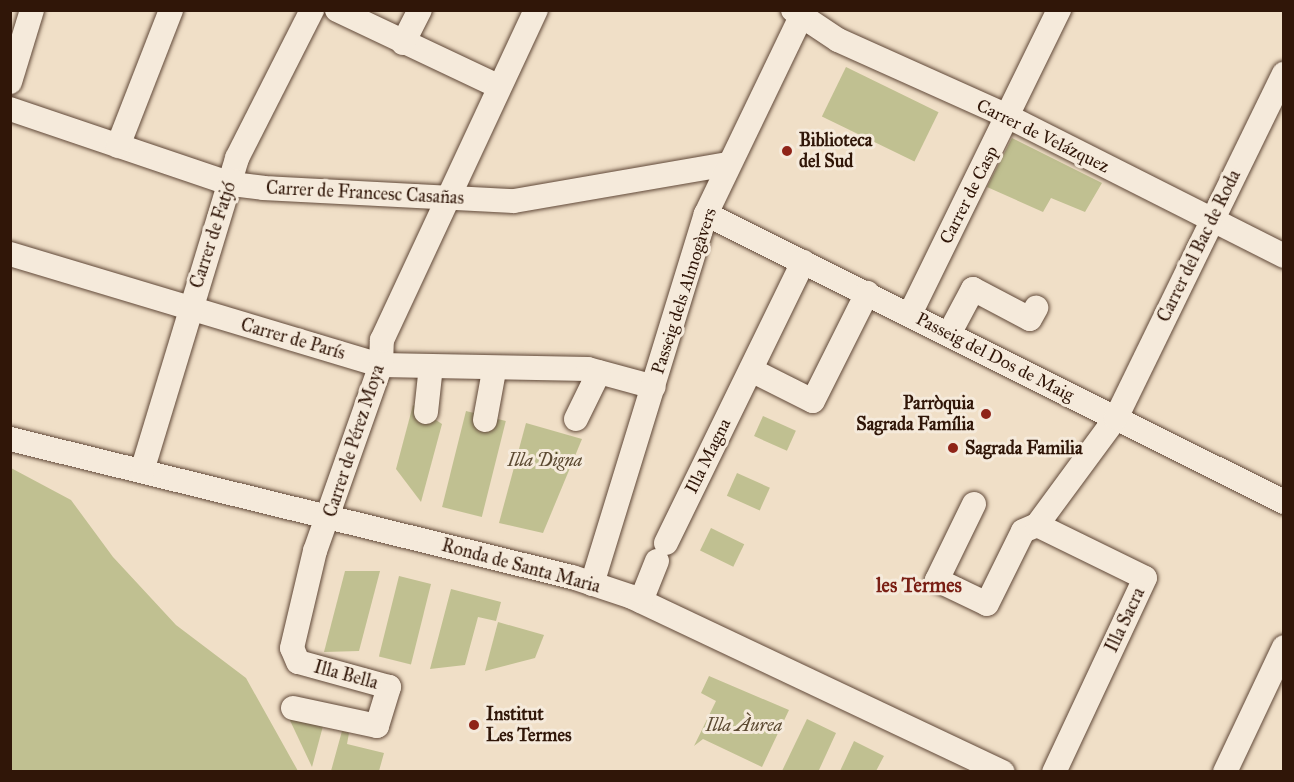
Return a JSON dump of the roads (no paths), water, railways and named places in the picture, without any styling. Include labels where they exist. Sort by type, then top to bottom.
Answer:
[{"type":"street","points":[[10,82],[32,10]]},
{"type":"street","points":[[118,146],[171,10]]},
{"type":"street","name":"Carrer de Fatjó","points":[[142,471],[189,309],[232,184],[237,158],[312,10]]},
{"type":"street","points":[[337,10],[498,86]]},
{"type":"street","points":[[403,43],[420,10]]},
{"type":"street","name":"Carrer de Pérez Moya","points":[[292,648],[315,551],[329,517],[381,365],[382,340],[446,197],[536,10]]},
{"type":"street","name":"Carrer de Casp","points":[[909,314],[1009,117],[1059,10]]},
{"type":"street","name":"Carrer de Velázquez","points":[[800,13],[838,40],[1009,117],[1284,255]]},
{"type":"street","name":"Passeig dels Almogàvers","points":[[592,584],[706,214],[800,13]]},
{"type":"street","name":"Carrer del Bac de Roda","points":[[1116,418],[1284,74]]},
{"type":"street","name":"Carrer de Francesc Casañas","points":[[10,109],[232,184],[514,201],[729,164]]},
{"type":"street","name":"Passeig del Dos de Maig","points":[[706,214],[1284,502]]},
{"type":"street","name":"Carrer de París","points":[[10,254],[381,365],[494,371],[599,372],[654,387]]},
{"type":"street","name":"Illa Magna","points":[[641,601],[661,552],[803,262]]},
{"type":"street","points":[[949,334],[973,289],[1030,319],[1036,308]]},
{"type":"street","points":[[751,370],[813,401],[867,293]]},
{"type":"street","points":[[426,411],[430,366]]},
{"type":"street","points":[[485,420],[494,371]]},
{"type":"street","points":[[576,419],[599,372]]},
{"type":"street","points":[[974,504],[937,580],[987,604],[1023,531],[1037,525],[1116,418]]},
{"type":"street","name":"Ronda de Santa Maria","points":[[10,439],[592,584],[641,601],[1003,771]]},
{"type":"street","name":"Illa Sacra","points":[[1037,525],[1145,578],[1054,771]]},
{"type":"street","points":[[1225,771],[1277,676],[1284,647]]},
{"type":"street","name":"Illa Bella","points":[[292,648],[298,662],[389,687],[377,726],[293,708]]},
{"type":"place","name":"Biblioteca del Sud","points":[[787,151]]},
{"type":"place","name":"Parròquia Sagrada Família","points":[[986,414]]},
{"type":"place","name":"Sagrada Familia","points":[[953,448]]},
{"type":"place","name":"Institut Les Termes","points":[[474,725]]},
{"type":"district","name":"les Termes","points":[[919,585]]},
{"type":"park label","name":"Illa Digna","points":[[545,460]]},
{"type":"park label","name":"Illa Àurea","points":[[744,725]]}]
